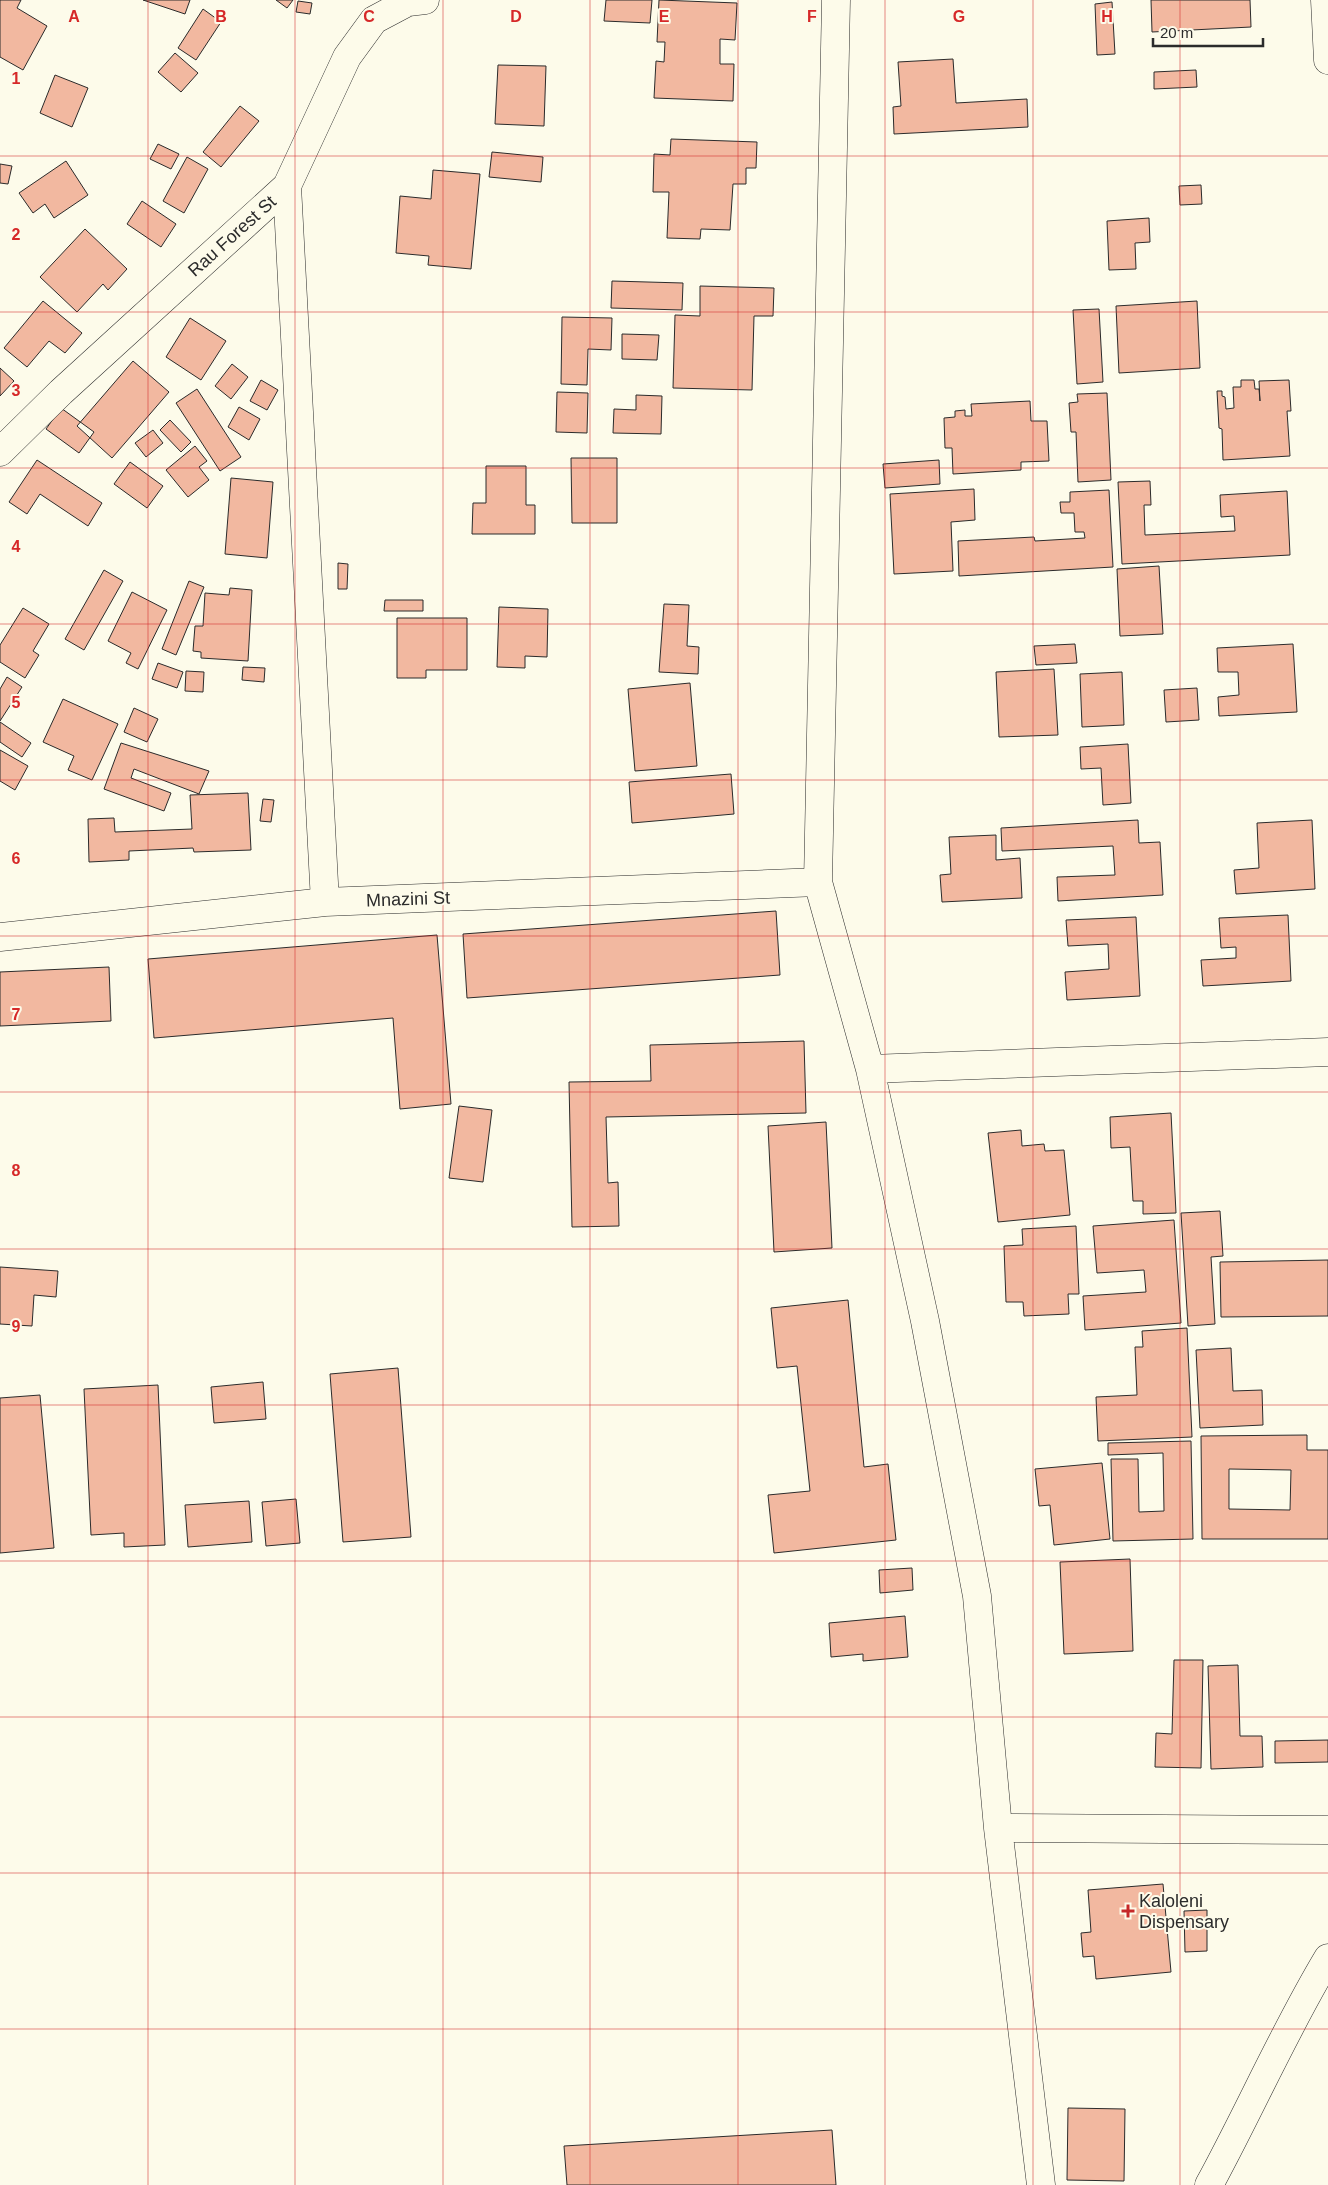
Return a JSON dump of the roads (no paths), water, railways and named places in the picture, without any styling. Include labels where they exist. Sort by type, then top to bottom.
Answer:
[{"type":"street","name":"Rau Forest St","points":[[0,452],[61,392],[287,186],[347,57],[374,20],[408,2],[425,0]]},
{"type":"street","points":[[836,0],[818,882],[870,1069],[925,1321],[977,1596],[998,1828],[1041,2185]]},
{"type":"street","points":[[1325,0],[1328,60]]},
{"type":"street","points":[[287,186],[325,902]]},
{"type":"street","name":"Mnazini St","points":[[0,937],[325,902],[818,882]]},
{"type":"street","points":[[870,1069],[1328,1052]]},
{"type":"street","points":[[998,1828],[1328,1830]]},
{"type":"street","points":[[1209,2185],[1242,2126],[1309,1990],[1328,1958]]},
{"type":"place","name":"Kaloleni Dispensary","points":[[1128,1911]]}]
